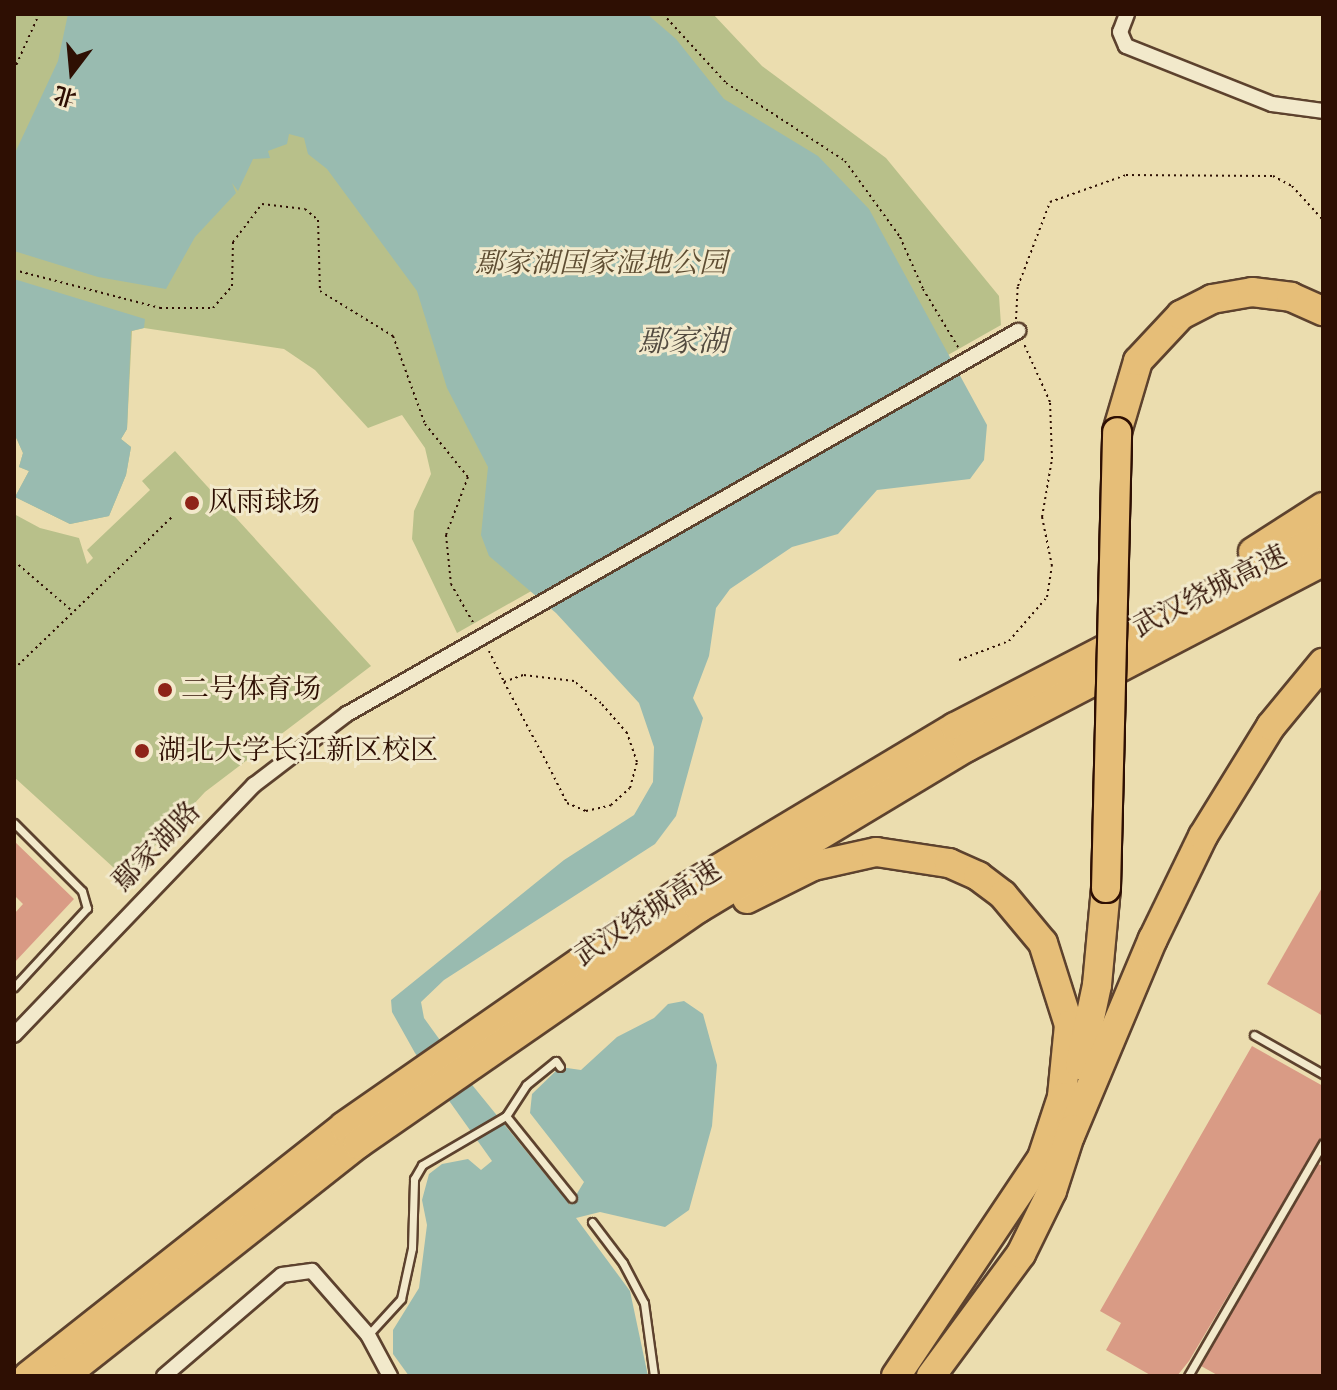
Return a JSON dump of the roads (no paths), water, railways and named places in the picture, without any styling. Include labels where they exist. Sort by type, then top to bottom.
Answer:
[{"type":"highway","points":[[1070,1136],[1102,1022],[1112,888],[1123,432],[1138,361],[1167,325],[1196,306],[1225,296],[1265,292],[1323,311]]},
{"type":"highway","points":[[1123,432],[1149,366],[1175,334],[1201,317],[1227,307],[1264,304],[1300,312],[1323,326]]},
{"type":"highway","points":[[936,738],[1075,648],[1231,565],[1323,507]]},
{"type":"highway","name":"武汉绕城高速","points":[[28,1376],[240,1204],[499,1014],[710,874],[936,738],[1323,536]]},
{"type":"highway","name":"武汉绕城高速","points":[[64,1376],[277,1205],[481,1055],[688,916],[874,801],[1061,695],[1323,562]]},
{"type":"highway","points":[[931,1376],[1021,1254],[1153,939],[1203,836],[1271,726],[1323,663]]},
{"type":"highway","points":[[481,1055],[796,873],[855,855],[917,855],[964,869],[991,885],[1034,930],[1053,967],[1070,1049],[1062,1097],[1040,1164]]},
{"type":"highway","points":[[896,1376],[1040,1164],[1063,1116],[1086,1043],[1112,888]]},
{"type":"street","points":[[1127,14],[1120,32],[1126,46],[1272,104],[1323,111]]},
{"type":"street","name":"鄢家湖路","points":[[14,1035],[254,785],[379,692],[1018,331]]},
{"type":"street","points":[[164,1376],[282,1275],[312,1271],[368,1335],[390,1376]]},
{"type":"lane","points":[[14,823],[82,891],[87,908],[14,987]]},
{"type":"lane","points":[[1254,1035],[1323,1074]]},
{"type":"lane","points":[[368,1335],[401,1299],[412,1248],[414,1179],[422,1165],[506,1116],[526,1085],[556,1061],[560,1067]]},
{"type":"lane","points":[[506,1116],[572,1198]]},
{"type":"lane","points":[[1188,1376],[1323,1143]]},
{"type":"lane","points":[[592,1222],[623,1263],[644,1303],[654,1376]]},
{"type":"water","name":"鄢家湖","points":[[68,14],[647,14],[676,39],[724,99],[818,156],[869,209],[987,425],[984,460],[970,479],[877,490],[838,534],[792,547],[730,589],[716,608],[709,656],[693,698],[703,718],[676,816],[655,844],[444,980],[421,1002],[424,1018],[473,1086],[570,1205],[584,1182],[530,1113],[532,1094],[560,1067],[581,1070],[617,1037],[654,1018],[668,1004],[684,1001],[703,1014],[717,1065],[712,1126],[689,1210],[665,1227],[600,1212],[576,1218],[630,1291],[648,1376],[409,1376],[393,1354],[393,1330],[419,1288],[427,1225],[422,1200],[429,1174],[442,1164],[468,1159],[481,1170],[492,1161],[415,1053],[392,1012],[391,1000],[564,860],[634,815],[653,782],[654,747],[639,703],[556,613],[489,556],[481,535],[488,467],[447,388],[417,291],[327,169],[308,154],[304,138],[289,134],[287,144],[268,151],[270,158],[253,159],[238,191],[232,183],[236,193],[195,237],[166,289],[98,277],[14,251],[14,155],[58,61]]},
{"type":"water","points":[[14,279],[145,319],[144,328],[131,331],[127,429],[121,439],[131,447],[126,475],[109,516],[70,524],[15,497],[29,471],[19,467],[23,453],[14,433]]},
{"type":"place","name":"风雨球场","points":[[192,503]]},
{"type":"place","name":"二号体育场","points":[[165,690]]},
{"type":"place","name":"湖北大学长江新区校区","points":[[142,751]]},
{"type":"park label","name":"鄢家湖国家湿地公园","points":[[601,264]]}]
